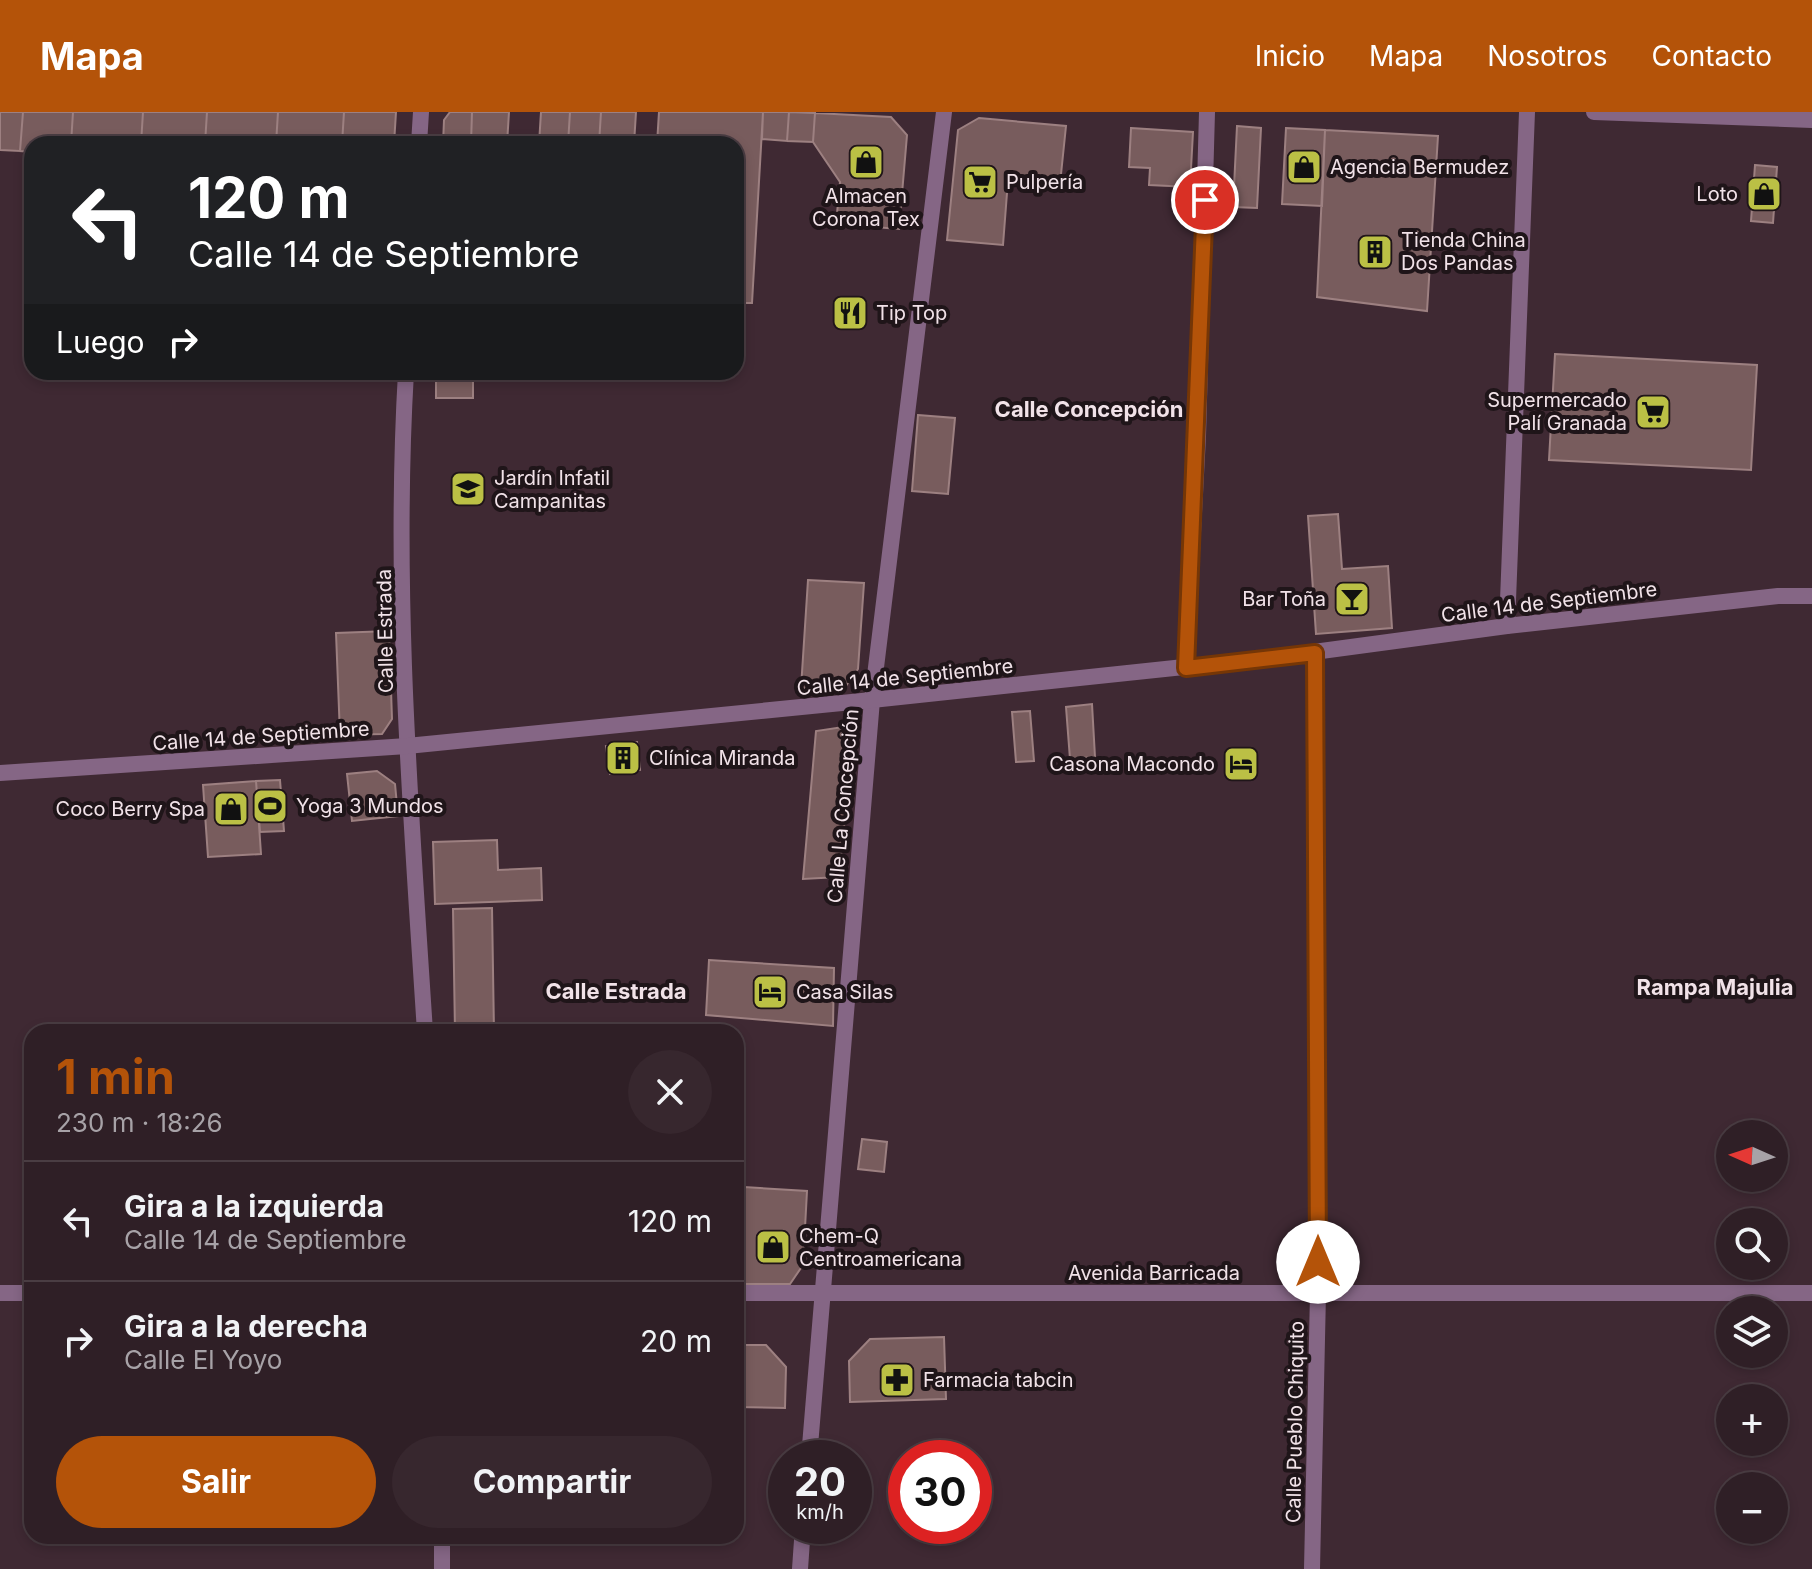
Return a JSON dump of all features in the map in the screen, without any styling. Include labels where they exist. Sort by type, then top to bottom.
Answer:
[{"type":"street","points":[[420,136],[421,112]]},
{"type":"street","name":"Calle La Concepción","points":[[810,1440],[872,700],[944,112]]},
{"type":"street","points":[[1186,668],[1198,436],[1207,112]]},
{"type":"street","points":[[1507,626],[1527,112]]},
{"type":"street","points":[[1594,112],[1812,120]]},
{"type":"street","name":"Calle Estrada","points":[[405,380],[401,444],[407,746],[424,1024]]},
{"type":"street","name":"Calle 14 de Septiembre","points":[[0,773],[407,746],[1186,668],[1507,626],[1812,596]]},
{"type":"street","name":"Calle Pueblo Chiquito","points":[[1312,1569],[1318,1293],[1315,653]]},
{"type":"street","points":[[0,1293],[24,1293]]},
{"type":"street","name":"Avenida Barricada","points":[[744,1293],[1812,1293]]},
{"type":"street","points":[[442,1544],[442,1569]]},
{"type":"street","points":[[800,1569],[802,1544]]},
{"type":"building","points":[[0,112],[23,112],[20,151],[0,150]]},
{"type":"building","points":[[23,112],[73,112],[72,136],[24,136],[24,151],[20,151]]},
{"type":"building","points":[[73,112],[143,112],[142,136],[72,136]]},
{"type":"building","points":[[143,112],[207,112],[206,136],[142,136]]},
{"type":"building","points":[[207,112],[278,112],[276,136],[206,136]]},
{"type":"building","points":[[278,112],[344,112],[342,136],[276,136]]},
{"type":"building","points":[[344,112],[396,112],[394,136],[342,136]]},
{"type":"building","points":[[450,112],[472,112],[471,136],[443,136],[444,120]]},
{"type":"building","points":[[472,112],[509,112],[508,136],[471,136]]},
{"type":"building","points":[[541,112],[570,112],[568,136],[540,136]]},
{"type":"building","points":[[570,112],[601,112],[600,136],[568,136]]},
{"type":"building","points":[[601,112],[636,112],[634,136],[600,136]]},
{"type":"building","points":[[659,112],[763,112],[752,303],[744,303],[744,136],[658,136]]},
{"type":"building","points":[[763,112],[789,112],[787,141],[762,139]]},
{"type":"building","points":[[789,112],[815,113],[813,142],[787,141]]},
{"type":"building","name":"Almacen Corona Tex","points":[[815,113],[891,117],[907,135],[899,229],[836,224],[840,182],[813,142]]},
{"type":"building","name":"Pulpería","points":[[979,118],[1066,126],[1060,184],[1008,180],[1003,245],[947,240],[958,130]]},
{"type":"building","points":[[1237,126],[1261,128],[1257,208],[1233,207]]},
{"type":"building","points":[[1131,128],[1193,132],[1190,187],[1149,185],[1150,168],[1129,167]]},
{"type":"building","name":"Agencia Bermudez","points":[[1286,128],[1325,130],[1322,206],[1282,204]]},
{"type":"building","name":"Tienda China Dos Pandas","points":[[1325,130],[1438,136],[1427,311],[1317,297]]},
{"type":"building","name":"Loto","points":[[1755,165],[1777,167],[1773,223],[1751,221]]},
{"type":"building","name":"Supermercado Palí Granada","points":[[1555,354],[1757,365],[1751,470],[1549,460]]},
{"type":"building","points":[[436,380],[473,380],[473,398],[436,398]]},
{"type":"building","points":[[918,415],[955,418],[948,494],[912,491]]},
{"type":"building","name":"Bar Toña","points":[[1338,514],[1342,569],[1388,566],[1392,628],[1316,634],[1308,516]]},
{"type":"building","points":[[808,580],[864,583],[858,669],[843,690],[801,688]]},
{"type":"building","points":[[389,631],[392,719],[382,734],[340,735],[336,633]]},
{"type":"building","points":[[1092,704],[1095,757],[1070,759],[1066,707]]},
{"type":"building","points":[[1030,711],[1034,761],[1016,762],[1012,712]]},
{"type":"building","points":[[843,727],[853,737],[839,877],[803,879],[816,731]]},
{"type":"building","name":"Clínica Miranda","points":[[637,742],[640,770],[610,774],[606,746]]},
{"type":"building","points":[[377,771],[395,784],[398,816],[352,821],[347,774]]},
{"type":"building","name":"Yoga 3 Mundos","points":[[280,780],[284,831],[260,832],[256,781]]},
{"type":"building","name":"Coco Berry Spa","points":[[256,781],[261,854],[208,857],[203,785]]},
{"type":"building","points":[[497,840],[498,870],[541,868],[542,900],[435,904],[433,842]]},
{"type":"building","points":[[492,908],[494,1024],[455,1024],[453,909]]},
{"type":"building","name":"Casa Silas","points":[[709,960],[834,968],[833,1026],[706,1015]]},
{"type":"building","points":[[862,1139],[887,1142],[884,1172],[858,1169]]},
{"type":"building","name":"Chem-Q Centroamericana","points":[[744,1187],[807,1191],[803,1265],[790,1284],[744,1284]]},
{"type":"building","name":"Farmacia tabcin","points":[[944,1337],[946,1399],[850,1402],[849,1361],[870,1339]]},
{"type":"building","points":[[744,1345],[766,1345],[786,1367],[785,1408],[744,1407]]},
{"type":"place","name":"Almacen Corona Tex","points":[[866,162]]},
{"type":"place","name":"Agencia Bermudez","points":[[1304,167]]},
{"type":"place","name":"Pulpería","points":[[980,182]]},
{"type":"place","name":"Loto","points":[[1764,194]]},
{"type":"place","name":"Tienda China Dos Pandas","points":[[1375,252]]},
{"type":"place","name":"Tip Top","points":[[850,313]]},
{"type":"place","name":"Supermercado Palí Granada","points":[[1653,412]]},
{"type":"place","name":"Jardín Infatil Campanitas","points":[[468,489]]},
{"type":"place","name":"Bar Toña","points":[[1352,599]]},
{"type":"place","name":"Clínica Miranda","points":[[623,758]]},
{"type":"place","name":"Casona Macondo","points":[[1241,764]]},
{"type":"place","name":"Yoga 3 Mundos","points":[[270,806]]},
{"type":"place","name":"Coco Berry Spa","points":[[231,809]]},
{"type":"place","name":"Casa Silas","points":[[770,992]]},
{"type":"place","name":"Chem-Q Centroamericana","points":[[773,1247]]},
{"type":"place","name":"Farmacia tabcin","points":[[897,1380]]},
{"type":"district","name":"Calle Concepción","points":[[1089,409]]},
{"type":"district","name":"Rampa Majulia","points":[[1715,987]]},
{"type":"district","name":"Calle Estrada","points":[[616,991]]},
{"type":"route","points":[[1205,200],[1198,436],[1186,668],[1315,653],[1318,1262]]}]
